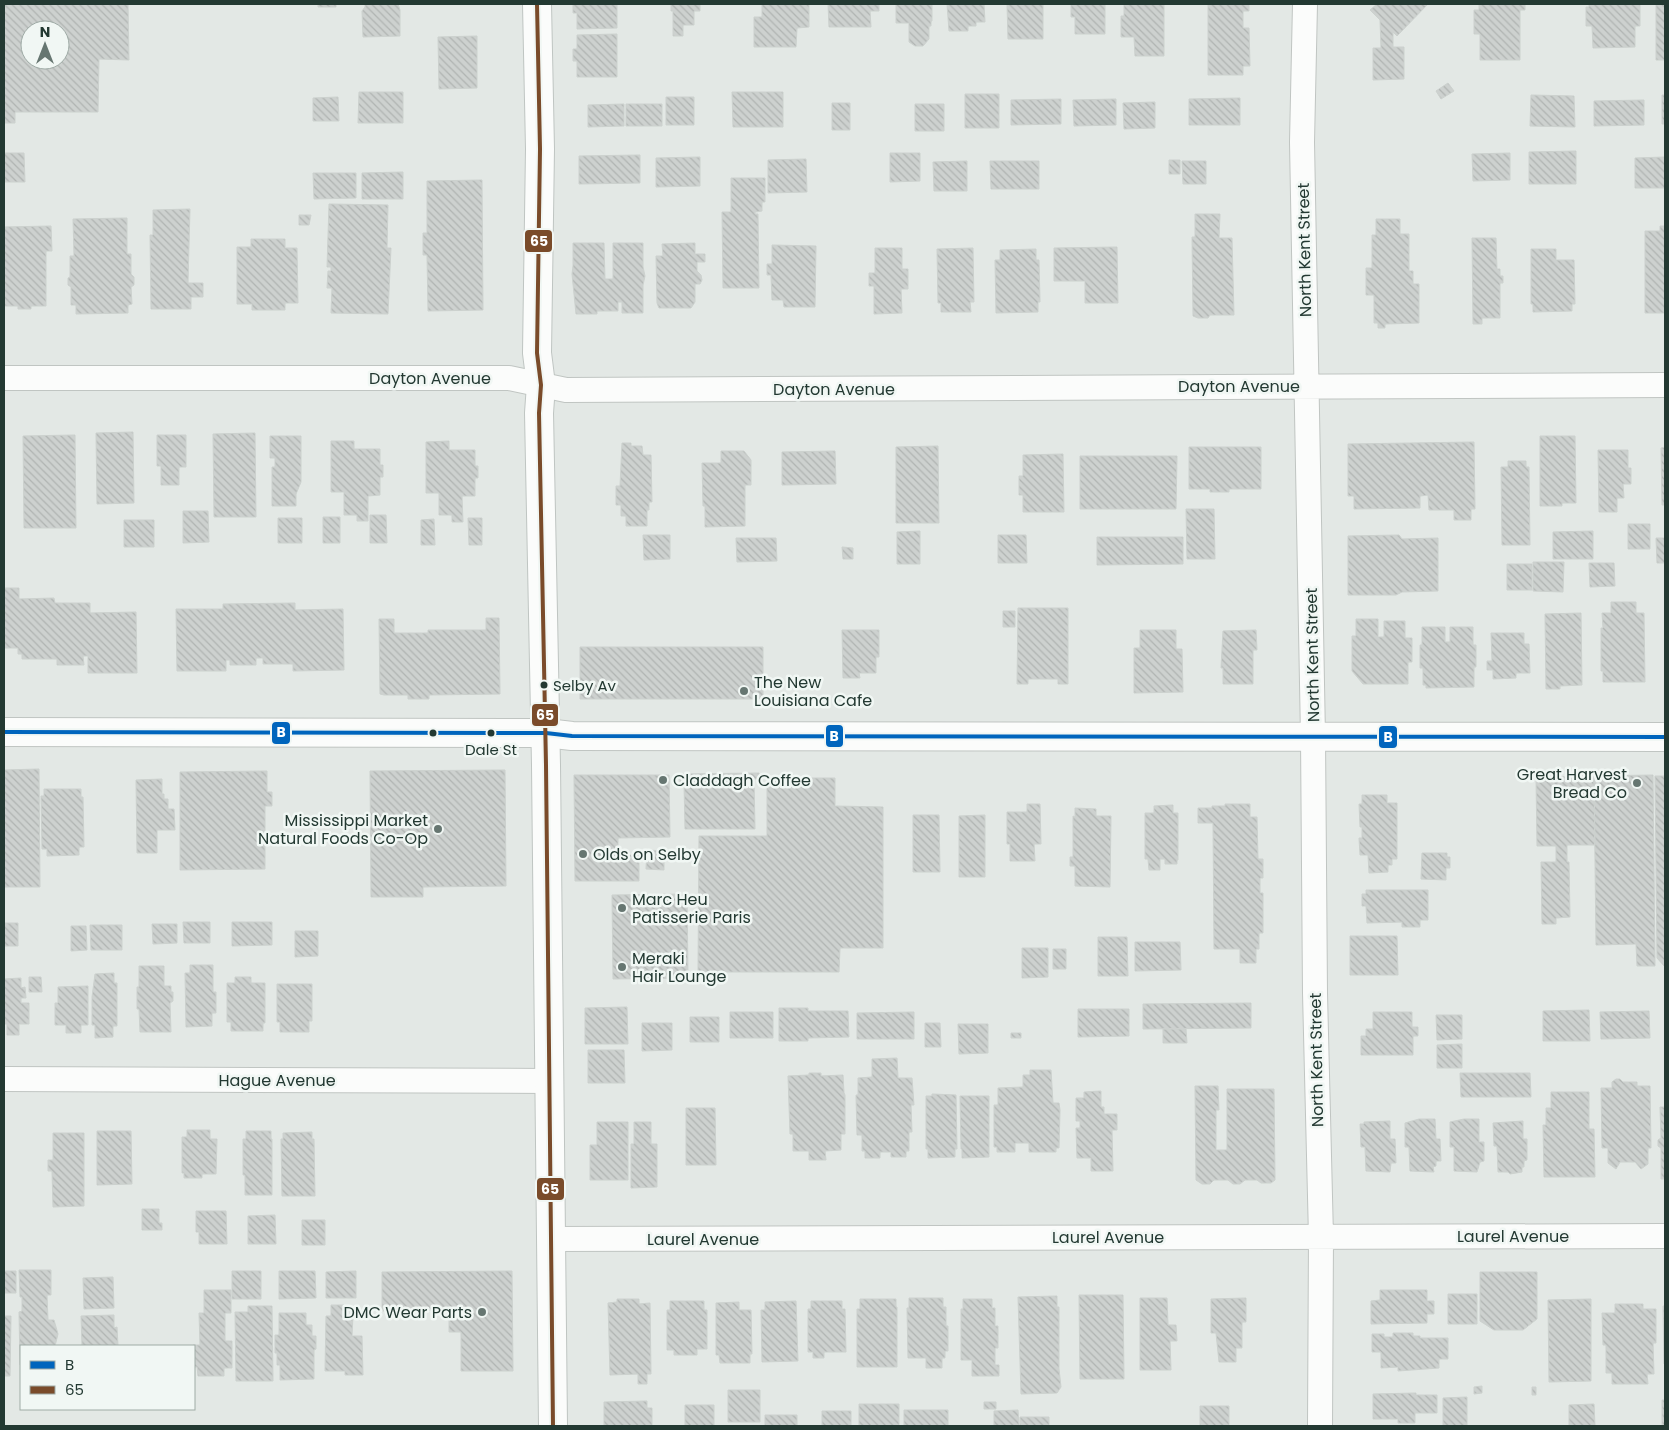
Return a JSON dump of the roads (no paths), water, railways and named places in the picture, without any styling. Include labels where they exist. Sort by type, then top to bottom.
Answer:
[{"type":"street","points":[[537,4],[540,149],[537,353],[541,385],[539,413],[546,733],[553,1426]]},
{"type":"street","name":"North Kent Street","points":[[1305,4],[1302,142],[1313,737],[1315,993],[1321,1237],[1320,1426]]},
{"type":"street","name":"Dayton Avenue","points":[[4,378],[509,378],[566,390],[1665,385]]},
{"type":"street","points":[[4,732],[546,733],[572,736],[1665,737]]},
{"type":"street","name":"Hague Avenue","points":[[4,1079],[550,1081]]},
{"type":"street","name":"Laurel Avenue","points":[[551,1239],[1665,1236]]},
{"type":"place","name":"Selby Av","points":[[544,685]]},
{"type":"place","name":"The New Louisiana Cafe","points":[[744,691]]},
{"type":"place","name":"Dale St","points":[[491,733]]},
{"type":"place","name":"Claddagh Coffee","points":[[663,780]]},
{"type":"place","name":"Great Harvest Bread Co","points":[[1637,783]]},
{"type":"place","name":"Mississippi Market Natural Foods Co-Op","points":[[438,829]]},
{"type":"place","name":"Olds on Selby","points":[[583,854]]},
{"type":"place","name":"Marc Heu Patisserie Paris","points":[[622,908]]},
{"type":"place","name":"Meraki Hair Lounge","points":[[622,967]]},
{"type":"place","name":"DMC Wear Parts","points":[[482,1312]]}]
